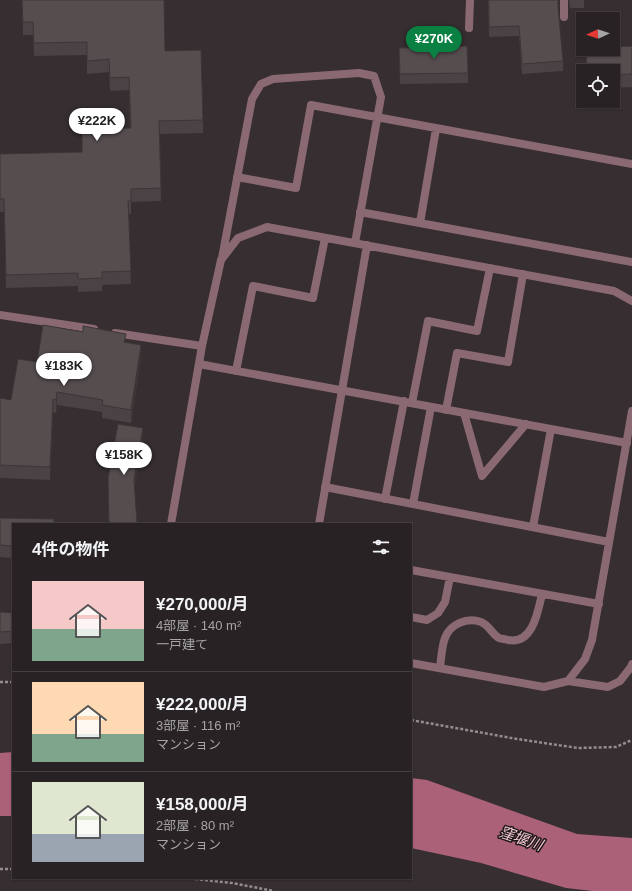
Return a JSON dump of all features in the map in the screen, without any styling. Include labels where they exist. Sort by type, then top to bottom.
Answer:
[{"type":"street","points":[[469,28],[470,0]]},
{"type":"street","points":[[564,0],[564,17]]},
{"type":"street","points":[[171,523],[202,346],[221,260],[252,99],[261,84],[273,79],[360,73],[374,76],[381,98],[355,243]]},
{"type":"street","points":[[237,177],[296,188],[312,105],[632,164]]},
{"type":"street","points":[[420,223],[436,128]]},
{"type":"street","points":[[360,212],[632,262]]},
{"type":"street","points":[[221,260],[238,238],[267,227],[614,290],[632,301]]},
{"type":"street","points":[[236,371],[253,286],[313,298],[324,238]]},
{"type":"street","points":[[319,523],[367,245]]},
{"type":"street","points":[[385,499],[428,321],[477,331],[490,268]]},
{"type":"street","points":[[446,410],[457,353],[508,362],[523,274]]},
{"type":"street","points":[[0,315],[202,346]]},
{"type":"street","points":[[199,364],[627,443]]},
{"type":"street","points":[[413,504],[431,407]]},
{"type":"street","points":[[568,681],[585,659],[592,640],[632,411]]},
{"type":"street","points":[[464,413],[482,476],[526,424]]},
{"type":"street","points":[[533,527],[551,429]]},
{"type":"street","points":[[325,487],[609,542]]},
{"type":"street","points":[[412,570],[598,604]]},
{"type":"street","points":[[412,617],[427,620],[438,613],[445,602],[450,577]]},
{"type":"street","points":[[440,668],[445,637],[454,625],[468,620],[481,622],[499,638],[513,641],[524,637],[534,623],[542,594]]},
{"type":"street","points":[[412,662],[544,687],[568,681],[608,687],[620,681],[632,664]]},
{"type":"path","points":[[0,682],[12,682]]},
{"type":"path","points":[[412,720],[517,739],[578,748],[616,747],[632,740]]},
{"type":"path","points":[[0,869],[12,869]]},
{"type":"path","points":[[195,879],[232,883],[274,891]]},
{"type":"water","points":[[12,752],[12,816],[0,816],[0,753]]},
{"type":"water","name":"窪堰川","points":[[412,778],[427,780],[577,834],[632,838],[632,891],[593,891],[566,888],[481,863],[412,848]]},
{"type":"building","points":[[22,0],[164,0],[165,51],[201,50],[203,120],[159,121],[161,188],[131,189],[131,201],[128,201],[131,271],[102,272],[102,278],[78,279],[78,273],[6,275],[4,199],[0,199],[0,154],[82,152],[82,130],[131,128],[129,77],[110,78],[109,59],[87,61],[87,42],[34,43],[33,22],[23,22]]},
{"type":"building","points":[[489,0],[558,0],[563,61],[522,64],[519,26],[489,27]]},
{"type":"building","points":[[467,46],[468,73],[400,74],[399,48]]},
{"type":"building","points":[[632,46],[632,74],[620,75],[620,64],[587,64],[586,56],[620,56],[620,47]]},
{"type":"building","points":[[43,325],[83,332],[83,326],[126,334],[124,342],[141,345],[131,410],[102,405],[103,400],[57,392],[56,400],[53,399],[50,467],[0,465],[0,398],[11,400],[18,359],[37,362]]},
{"type":"building","points":[[118,424],[143,428],[134,479],[137,523],[109,523],[108,478]]},
{"type":"building","points":[[0,518],[54,519],[54,523],[12,523],[12,546],[0,545]]},
{"type":"building","points":[[0,612],[12,613],[12,631],[0,632]]}]
